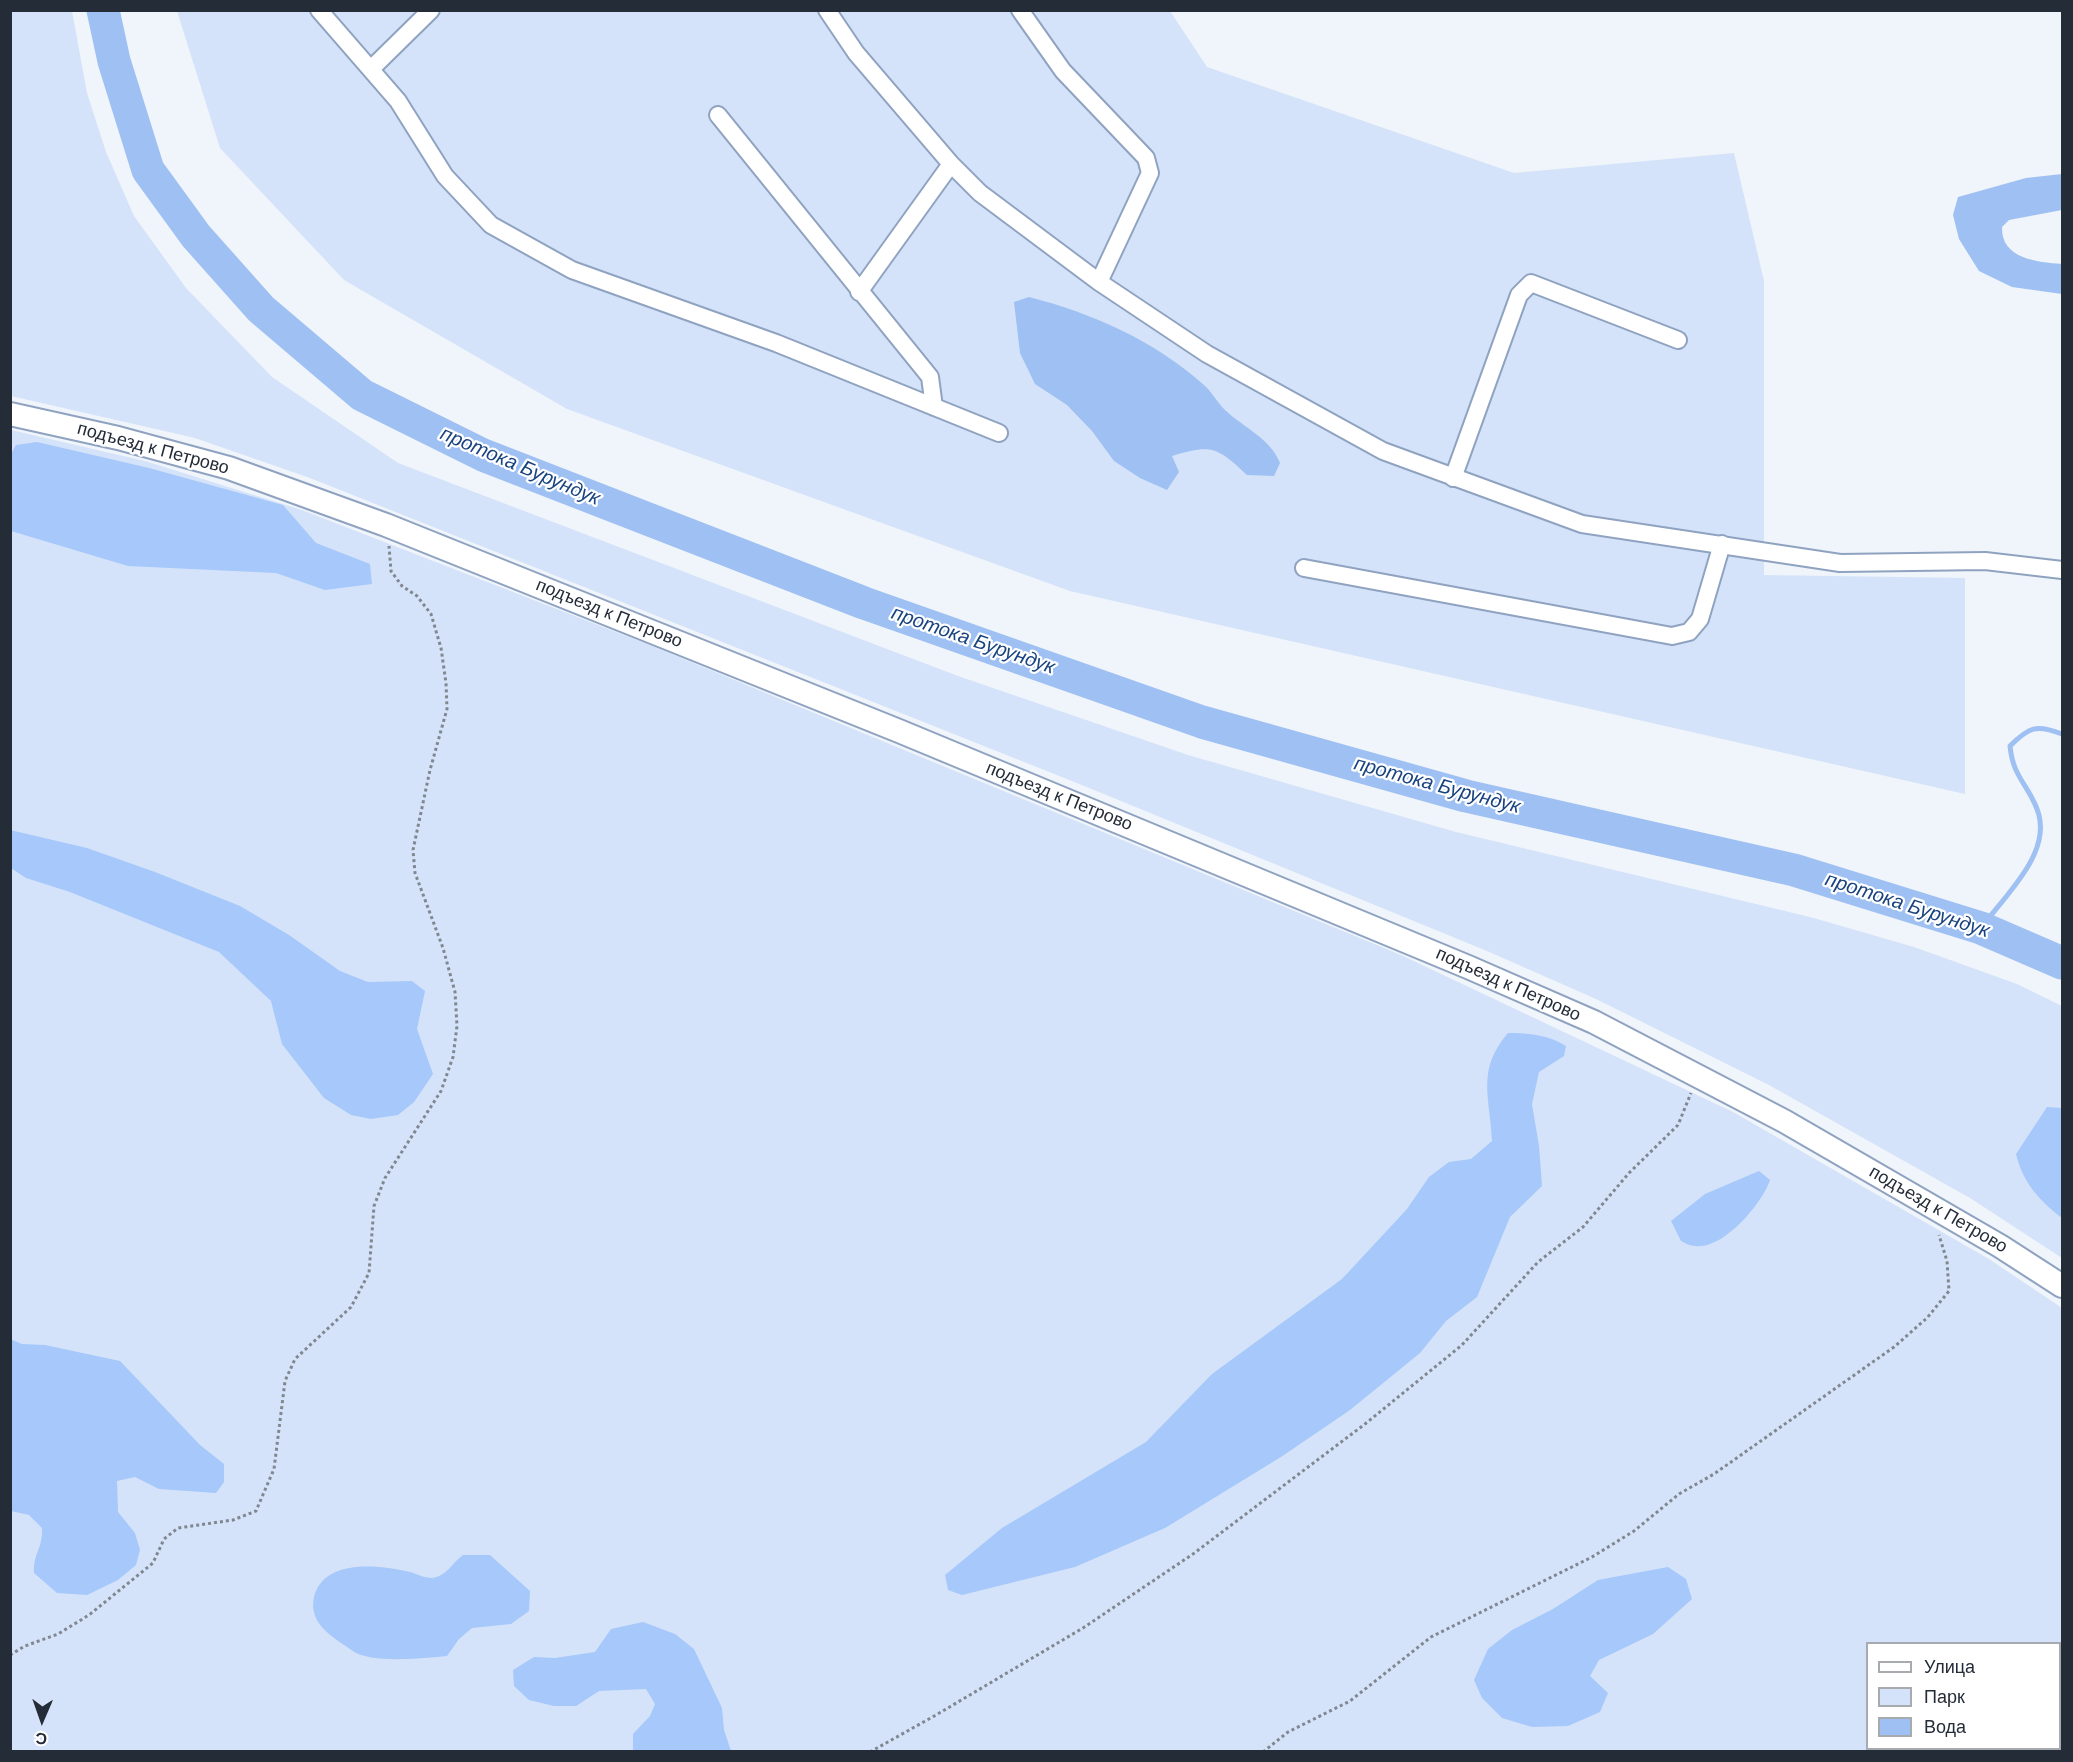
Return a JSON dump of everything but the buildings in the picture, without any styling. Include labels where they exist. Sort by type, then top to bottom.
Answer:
[{"type":"street","points":[[319,10],[398,101],[445,176],[491,225],[572,270],[776,343],[999,433]]},
{"type":"street","points":[[371,69],[431,10]]},
{"type":"street","points":[[827,10],[856,52],[951,164],[980,193],[1099,282],[1207,354],[1383,451],[1582,524],[1840,563],[1985,561],[2062,570]]},
{"type":"street","points":[[1020,10],[1063,71],[1146,158],[1150,173],[1099,282]]},
{"type":"street","points":[[718,115],[930,377],[934,407]]},
{"type":"street","points":[[859,292],[951,164]]},
{"type":"street","points":[[1453,478],[1519,295],[1531,283],[1678,340]]},
{"type":"street","name":"подъезд к Петрово","points":[[10,414],[118,438],[229,468],[386,525],[1245,873],[1594,1022],[1784,1120],[2001,1246],[2062,1286]]},
{"type":"street","points":[[1304,568],[1672,636],[1689,632],[1700,619],[1722,544]]},
{"type":"path","points":[[10,1655],[25,1646],[58,1634],[89,1615],[153,1563],[164,1539],[178,1528],[233,1520],[256,1511],[274,1469],[285,1381],[295,1359],[351,1307],[369,1273],[374,1206],[385,1178],[441,1091],[453,1057],[457,1026],[454,992],[443,948],[415,873],[413,850],[430,770],[447,709],[446,683],[441,648],[431,614],[417,596],[402,586],[392,572],[386,525]]},
{"type":"path","points":[[870,1752],[936,1716],[1083,1628],[1193,1554],[1365,1424],[1462,1345],[1538,1262],[1583,1227],[1629,1173],[1678,1125],[1698,1075]]},
{"type":"path","points":[[1263,1752],[1288,1732],[1350,1701],[1431,1637],[1592,1557],[1634,1531],[1679,1494],[1714,1474],[1894,1347],[1927,1318],[1948,1291],[1947,1261],[1929,1205]]},
{"type":"green space","points":[[10,11],[72,11],[87,93],[106,152],[134,216],[186,288],[272,377],[398,463],[958,676],[1188,755],[1456,832],[1810,917],[1914,947],[2017,984],[2062,1006],[2062,1258],[1970,1198],[1769,1085],[1596,999],[1487,951],[1077,783],[310,478],[195,438],[11,396]]},
{"type":"green space","points":[[177,11],[1170,11],[1207,67],[1514,173],[1734,153],[1764,281],[1764,575],[1965,578],[1965,794],[1070,591],[567,409],[344,280],[220,148]]},
{"type":"green space","points":[[11,430],[145,461],[302,510],[652,646],[1401,955],[1733,1112],[1989,1259],[2062,1308],[2062,1751],[11,1752]]},
{"type":"shaded area","points":[[37,442],[149,468],[283,505],[316,543],[370,564],[372,584],[325,590],[276,573],[128,566],[11,531],[11,454],[16,445]]},
{"type":"shaded area","points":[[10,830],[87,848],[240,906],[289,935],[340,971],[368,982],[412,981],[425,991],[417,1029],[433,1074],[414,1102],[398,1115],[371,1119],[351,1115],[324,1098],[282,1044],[271,1001],[219,952],[70,892],[26,878],[11,868]]},
{"type":"shaded area","points":[[1508,1033],[1538,1035],[1566,1046],[1564,1056],[1539,1072],[1532,1104],[1539,1146],[1542,1186],[1510,1217],[1477,1297],[1446,1321],[1420,1353],[1350,1410],[1281,1457],[1165,1528],[1075,1567],[962,1595],[948,1590],[945,1575],[1002,1528],[1146,1442],[1212,1374],[1342,1279],[1407,1209],[1429,1177],[1449,1162],[1471,1159],[1492,1141],[1488,1072],[1498,1046]]},
{"type":"shaded area","points":[[2047,1107],[2062,1108],[2062,1218],[2033,1190],[2023,1174],[2016,1154]]},
{"type":"shaded area","points":[[1759,1171],[1770,1180],[1759,1201],[1740,1224],[1717,1241],[1706,1245],[1693,1246],[1681,1241],[1671,1221],[1705,1194]]},
{"type":"shaded area","points":[[10,1339],[22,1344],[45,1345],[120,1361],[200,1445],[224,1464],[224,1482],[216,1493],[159,1489],[135,1477],[117,1481],[118,1512],[135,1533],[140,1550],[136,1565],[118,1580],[87,1595],[57,1593],[34,1573],[42,1528],[29,1515],[11,1511]]},
{"type":"shaded area","points":[[463,1555],[490,1555],[530,1591],[529,1611],[511,1624],[472,1628],[459,1639],[447,1656],[425,1658],[385,1659],[361,1655],[330,1635],[318,1622],[313,1606],[314,1597],[320,1584],[341,1570],[354,1567],[384,1567],[432,1578],[445,1572]]},
{"type":"shaded area","points":[[1668,1567],[1686,1579],[1692,1599],[1653,1634],[1599,1660],[1590,1676],[1608,1693],[1600,1712],[1568,1726],[1532,1727],[1502,1718],[1482,1698],[1474,1680],[1488,1649],[1512,1630],[1553,1609],[1598,1580]]},
{"type":"shaded area","points":[[643,1622],[675,1634],[694,1649],[722,1708],[724,1730],[731,1751],[633,1751],[633,1734],[650,1716],[655,1704],[646,1689],[599,1691],[576,1706],[554,1706],[529,1700],[514,1686],[513,1670],[534,1657],[555,1658],[595,1652],[611,1629]]},
{"type":"water","points":[[2062,174],[2062,210],[2009,220],[2002,227],[2003,238],[2007,246],[2022,257],[2062,264],[2062,294],[2012,287],[1979,271],[1959,239],[1953,215],[1958,197],[2026,178]]},
{"type":"water","points":[[1029,297],[1076,311],[1122,330],[1185,369],[1207,388],[1225,410],[1263,440],[1276,454],[1280,463],[1274,476],[1247,475],[1221,454],[1205,449],[1196,450],[1172,456],[1179,472],[1167,490],[1140,478],[1114,461],[1092,431],[1067,405],[1035,384],[1020,353],[1014,302]]},
{"type":"waterway","name":"протока Бурундук","points":[[103,10],[114,61],[148,170],[196,236],[261,309],[362,395],[483,455],[864,603],[1202,722],[1466,796],[1794,870],[1981,928],[2062,963]]},
{"type":"waterway","points":[[1981,928],[2014,887],[2033,857],[2039,841],[2040,825],[2037,809],[2017,773],[2010,746],[2033,729],[2046,729],[2062,734]]}]
